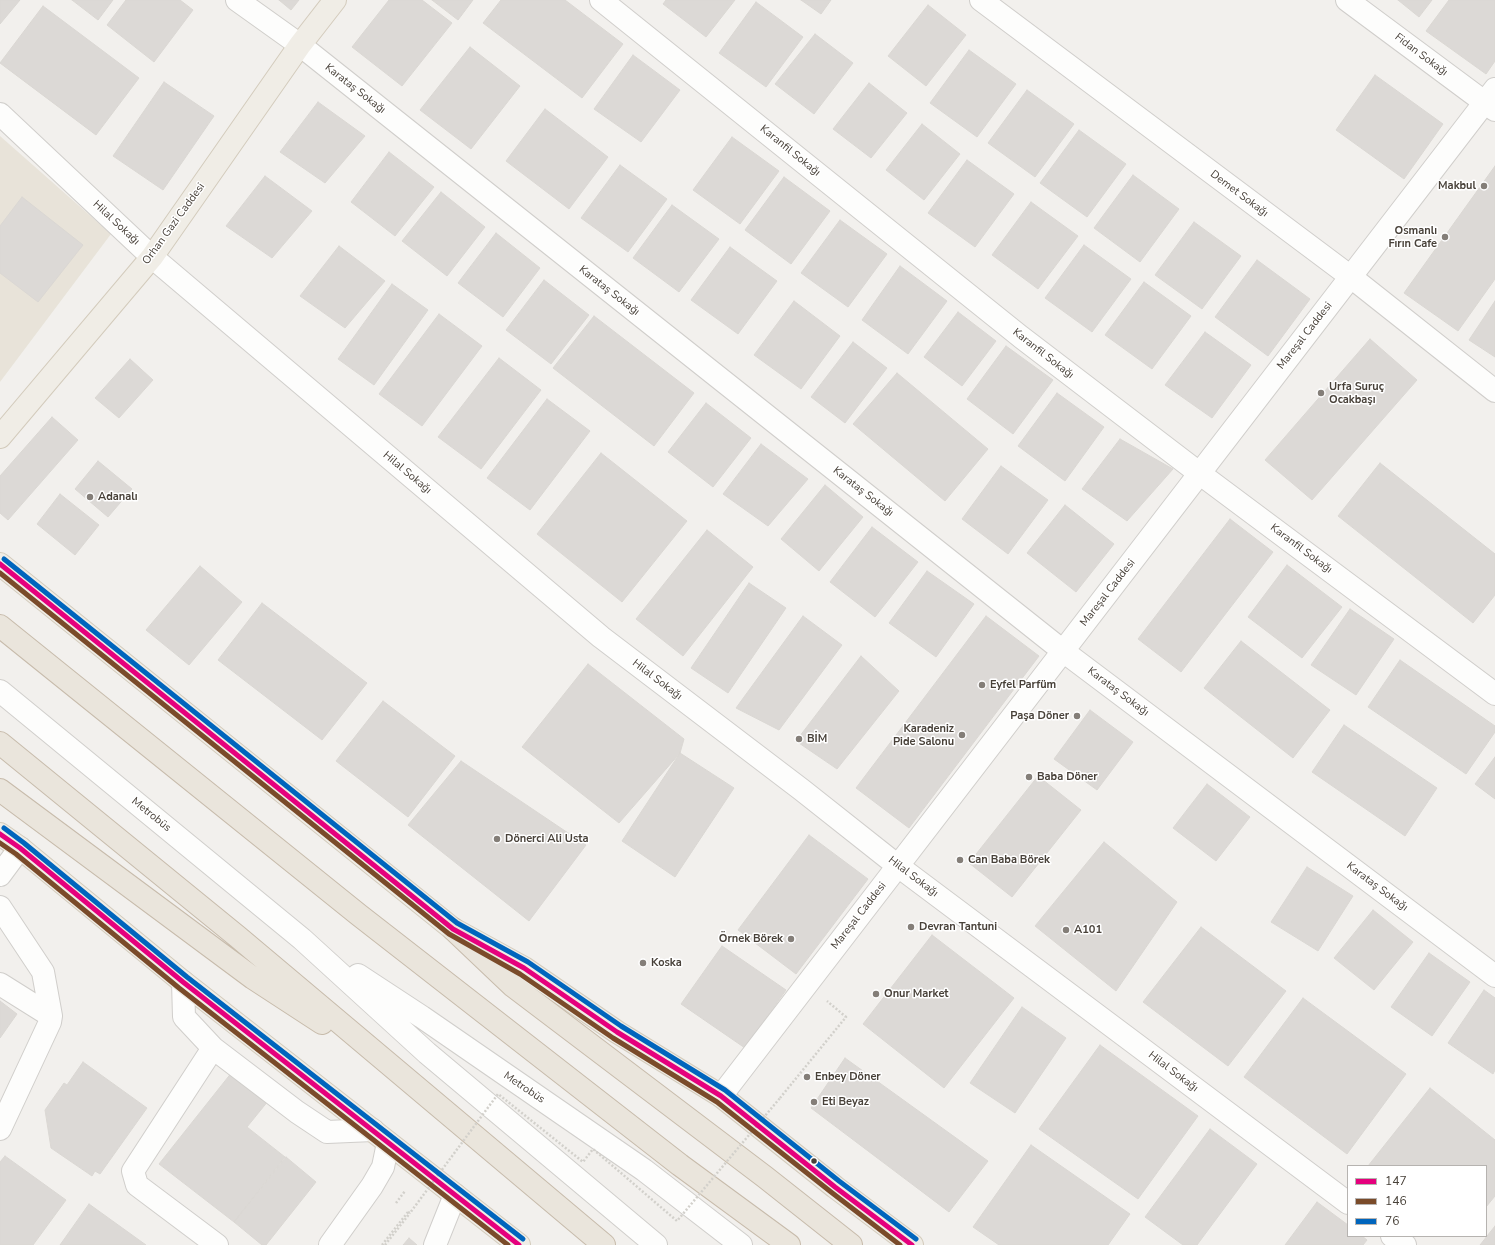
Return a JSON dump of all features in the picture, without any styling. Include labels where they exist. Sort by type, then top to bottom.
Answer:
[{"type":"highway","points":[[0,626],[359,915],[680,1165],[788,1245]]},
{"type":"highway","points":[[0,743],[238,938],[604,1245]]},
{"type":"highway","points":[[0,790],[253,978],[405,1077]]},
{"type":"highway","points":[[453,929],[513,986],[765,1177],[852,1245]]},
{"type":"main road","name":"Orhan Gazi Caddesi","points":[[0,437],[152,256],[300,45],[335,0]]},
{"type":"main road","points":[[0,564],[453,929],[524,968],[617,1032],[721,1096],[835,1187],[912,1245]]},
{"type":"main road","points":[[0,834],[20,848],[183,982],[519,1245]]},
{"type":"street","name":"Karataş Sokağı","points":[[237,0],[300,45],[1063,651],[1495,976]]},
{"type":"street","name":"Karanfil Sokağı","points":[[601,0],[1015,332],[1495,694]]},
{"type":"street","name":"Demet Sokağı","points":[[980,0],[1351,277],[1495,391]]},
{"type":"street","name":"Fidan Sokağı","points":[[1347,0],[1492,101]]},
{"type":"street","name":"Mareşal Caddesi","points":[[721,1096],[1351,277],[1492,101]]},
{"type":"street","name":"Hilal Sokağı","points":[[0,114],[152,256],[601,637],[802,790],[898,866],[1347,1202]]},
{"type":"street","name":"Metrobüs","points":[[0,691],[302,938],[427,1053],[656,1245]]},
{"type":"street","points":[[0,875],[20,848]]},
{"type":"street","points":[[0,908],[43,972],[51,1016],[50,1022],[0,1130]]},
{"type":"street","name":"Metrobüs","points":[[302,938],[422,1017],[644,1170],[741,1245]]},
{"type":"street","points":[[183,982],[184,1017],[213,1048],[297,1112],[327,1132],[380,1136],[383,1167],[372,1186],[330,1245]]},
{"type":"street","points":[[0,984],[51,1016]]},
{"type":"street","points":[[213,1048],[133,1171],[137,1185],[217,1245]]},
{"type":"street","points":[[434,1245],[455,1196]]},
{"type":"street","points":[[1393,1237],[1404,1245]]},
{"type":"path","points":[[385,1245],[498,1094],[583,1162],[593,1149],[677,1221],[846,1017]]},
{"type":"path","points":[[382,1245],[409,1213]]},
{"type":"shaded area","points":[[0,136],[111,234],[0,382]]},
{"type":"building","points":[[0,0],[20,0],[0,24]]},
{"type":"building","points":[[72,0],[113,0],[98,20]]},
{"type":"building","points":[[126,0],[180,0],[193,10],[154,62],[107,25]]},
{"type":"building","points":[[279,0],[299,0],[291,10]]},
{"type":"building","points":[[389,0],[422,0],[452,23],[402,86],[352,47]]},
{"type":"building","points":[[432,0],[473,0],[458,20]]},
{"type":"building","points":[[501,0],[565,0],[623,44],[582,98],[483,23]]},
{"type":"building","points":[[666,0],[735,0],[706,37],[663,4]]},
{"type":"building","points":[[801,0],[831,0],[821,14]]},
{"type":"building","points":[[1398,0],[1432,0],[1419,17]]},
{"type":"building","points":[[1449,0],[1495,0],[1495,61],[1486,74],[1426,31]]},
{"type":"building","points":[[756,2],[803,37],[766,87],[719,53]]},
{"type":"building","points":[[928,5],[966,35],[926,86],[888,56]]},
{"type":"building","points":[[43,6],[139,78],[96,135],[0,63]]},
{"type":"building","points":[[815,34],[853,63],[814,114],[775,84]]},
{"type":"building","points":[[470,47],[520,86],[471,149],[420,110]]},
{"type":"building","points":[[969,50],[1016,84],[977,137],[930,103]]},
{"type":"building","points":[[633,55],[680,90],[641,142],[594,109]]},
{"type":"building","points":[[1375,75],[1443,124],[1404,179],[1336,130]]},
{"type":"building","points":[[164,82],[214,116],[163,190],[113,156]]},
{"type":"building","points":[[869,83],[907,113],[871,158],[833,129]]},
{"type":"building","points":[[1027,90],[1074,124],[1035,177],[988,143]]},
{"type":"building","points":[[318,102],[365,136],[325,183],[280,152]]},
{"type":"building","points":[[545,109],[608,157],[569,209],[506,161]]},
{"type":"building","points":[[922,124],[960,154],[924,200],[886,170]]},
{"type":"building","points":[[1079,130],[1126,164],[1087,217],[1040,183]]},
{"type":"building","points":[[732,137],[779,171],[740,224],[693,190]]},
{"type":"building","points":[[389,152],[434,187],[395,236],[351,202]]},
{"type":"building","points":[[967,160],[1014,194],[975,247],[928,213]]},
{"type":"building","points":[[620,165],[667,199],[628,252],[581,218]]},
{"type":"building","points":[[1495,166],[1495,279],[1458,331],[1404,293]]},
{"type":"building","points":[[1133,175],[1179,209],[1140,262],[1094,228]]},
{"type":"building","points":[[265,176],[312,211],[272,258],[226,226]]},
{"type":"building","points":[[784,177],[830,211],[791,264],[745,230]]},
{"type":"building","points":[[441,192],[485,227],[447,276],[402,241]]},
{"type":"building","points":[[22,197],[83,245],[38,302],[0,273],[0,226]]},
{"type":"building","points":[[1031,202],[1078,236],[1038,289],[992,255]]},
{"type":"building","points":[[672,205],[719,239],[679,292],[633,258]]},
{"type":"building","points":[[840,220],[887,254],[848,307],[801,273]]},
{"type":"building","points":[[1194,222],[1241,256],[1202,309],[1155,275]]},
{"type":"building","points":[[496,233],[540,268],[503,317],[458,283]]},
{"type":"building","points":[[1084,245],[1131,279],[1092,332],[1045,298]]},
{"type":"building","points":[[339,246],[385,281],[345,328],[300,296]]},
{"type":"building","points":[[730,247],[777,281],[738,334],[691,300]]},
{"type":"building","points":[[1257,260],[1310,299],[1268,356],[1215,317]]},
{"type":"building","points":[[900,266],[947,301],[908,354],[862,320]]},
{"type":"building","points":[[544,280],[589,315],[551,364],[506,330]]},
{"type":"building","points":[[1144,282],[1191,316],[1152,369],[1105,335]]},
{"type":"building","points":[[392,284],[428,310],[374,385],[338,359]]},
{"type":"building","points":[[794,301],[840,336],[801,389],[754,355]]},
{"type":"building","points":[[1495,301],[1495,357],[1469,340]]},
{"type":"building","points":[[958,312],[996,341],[962,386],[924,357]]},
{"type":"building","points":[[439,314],[482,346],[422,426],[379,394]]},
{"type":"building","points":[[594,316],[694,393],[654,446],[553,368]]},
{"type":"building","points":[[1205,332],[1251,365],[1212,418],[1165,385]]},
{"type":"building","points":[[1370,339],[1417,380],[1312,500],[1265,460]]},
{"type":"building","points":[[853,342],[887,368],[845,423],[811,397]]},
{"type":"building","points":[[1006,346],[1053,380],[1013,434],[967,399]]},
{"type":"building","points":[[499,358],[541,390],[481,469],[438,437]]},
{"type":"building","points":[[130,359],[153,380],[119,418],[95,398]]},
{"type":"building","points":[[897,373],[988,449],[945,501],[853,424]]},
{"type":"building","points":[[1057,393],[1104,427],[1065,481],[1018,446]]},
{"type":"building","points":[[547,399],[590,431],[530,510],[487,478]]},
{"type":"building","points":[[706,403],[751,438],[713,487],[668,452]]},
{"type":"building","points":[[52,417],[78,440],[8,520],[0,513],[0,476]]},
{"type":"building","points":[[1120,439],[1173,469],[1127,521],[1082,489]]},
{"type":"building","points":[[761,444],[808,479],[768,526],[723,494]]},
{"type":"building","points":[[601,453],[687,521],[622,602],[537,534]]},
{"type":"building","points":[[98,461],[132,489],[108,517],[75,489]]},
{"type":"building","points":[[1380,463],[1495,554],[1495,595],[1473,623],[1338,516]]},
{"type":"building","points":[[1001,466],[1048,500],[1008,554],[962,519]]},
{"type":"building","points":[[825,485],[863,517],[819,571],[781,539]]},
{"type":"building","points":[[60,494],[99,525],[75,555],[37,524]]},
{"type":"building","points":[[1065,505],[1114,544],[1076,592],[1027,553]]},
{"type":"building","points":[[1230,519],[1273,552],[1181,672],[1138,639]]},
{"type":"building","points":[[872,527],[918,562],[875,617],[830,582]]},
{"type":"building","points":[[707,530],[753,567],[683,656],[636,619]]},
{"type":"building","points":[[1287,565],[1342,607],[1302,658],[1248,617]]},
{"type":"building","points":[[200,566],[242,602],[189,665],[146,630]]},
{"type":"building","points":[[927,571],[974,604],[936,657],[889,623]]},
{"type":"building","points":[[749,583],[786,608],[728,693],[691,668]]},
{"type":"building","points":[[262,603],[367,683],[322,740],[218,660]]},
{"type":"building","points":[[1350,609],[1394,639],[1356,695],[1311,665]]},
{"type":"building","points":[[803,616],[842,645],[779,730],[736,708]]},
{"type":"building","points":[[986,616],[1039,656],[909,828],[856,788]]},
{"type":"building","points":[[1241,641],[1330,710],[1293,758],[1204,688]]},
{"type":"building","points":[[861,656],[899,691],[837,769],[796,741]]},
{"type":"building","points":[[1400,660],[1495,726],[1495,732],[1466,774],[1368,707]]},
{"type":"building","points":[[588,664],[684,739],[680,753],[619,823],[522,747]]},
{"type":"building","points":[[383,701],[455,756],[408,817],[336,761]]},
{"type":"building","points":[[1090,710],[1133,742],[1097,790],[1054,759]]},
{"type":"building","points":[[1344,725],[1437,788],[1405,836],[1312,772]]},
{"type":"building","points":[[680,753],[734,788],[675,877],[622,841]]},
{"type":"building","points":[[1495,757],[1495,799],[1475,784]]},
{"type":"building","points":[[461,761],[586,845],[529,921],[408,825]]},
{"type":"building","points":[[1038,776],[1081,810],[1012,897],[969,863]]},
{"type":"building","points":[[1207,784],[1250,817],[1216,861],[1173,828]]},
{"type":"building","points":[[809,835],[868,879],[796,974],[738,930]]},
{"type":"building","points":[[1104,842],[1177,902],[1116,991],[1035,926]]},
{"type":"building","points":[[1307,867],[1353,896],[1318,951],[1271,922]]},
{"type":"building","points":[[1373,910],[1413,942],[1374,990],[1334,958]]},
{"type":"building","points":[[1201,927],[1286,991],[1228,1066],[1143,1002]]},
{"type":"building","points":[[932,935],[1014,998],[944,1088],[863,1024]]},
{"type":"building","points":[[722,946],[786,990],[745,1048],[681,1004]]},
{"type":"building","points":[[1429,953],[1470,982],[1432,1036],[1391,1007]]},
{"type":"building","points":[[1484,990],[1495,998],[1495,1070],[1493,1074],[1448,1043]]},
{"type":"building","points":[[1303,998],[1406,1074],[1347,1154],[1244,1077]]},
{"type":"building","points":[[0,1001],[17,1014],[0,1038]]},
{"type":"building","points":[[1022,1007],[1066,1038],[1015,1113],[970,1083]]},
{"type":"building","points":[[1100,1045],[1198,1116],[1138,1199],[1039,1129]]},
{"type":"building","points":[[845,1058],[988,1161],[949,1212],[811,1108]]},
{"type":"building","points":[[83,1062],[147,1108],[100,1174],[95,1171],[92,1176],[51,1148],[45,1110],[64,1083],[67,1085]]},
{"type":"building","points":[[240,1062],[277,1090],[247,1127],[285,1157],[234,1222],[159,1164]]},
{"type":"building","points":[[1430,1088],[1495,1140],[1495,1196],[1487,1206],[1487,1165],[1369,1165]]},
{"type":"building","points":[[1210,1129],[1257,1164],[1197,1245],[1183,1245],[1145,1217]]},
{"type":"building","points":[[1031,1145],[1130,1214],[1108,1245],[999,1245],[973,1227]]},
{"type":"building","points":[[5,1156],[66,1200],[33,1245],[0,1245],[0,1162]]},
{"type":"building","points":[[286,1157],[316,1182],[266,1245],[262,1245],[234,1222]]},
{"type":"building","points":[[1317,1202],[1347,1224],[1347,1237],[1363,1237],[1367,1240],[1363,1245],[1285,1245]]},
{"type":"building","points":[[89,1204],[146,1245],[60,1245]]},
{"type":"building","points":[[1495,1226],[1495,1245],[1480,1245]]},
{"type":"building","points":[[409,1238],[417,1245],[403,1245]]},
{"type":"transit line","name":"76","points":[[4,559],[457,923],[528,962],[621,1026],[725,1090],[839,1181],[916,1239]]},
{"type":"transit line","name":"147","points":[[0,564],[453,929],[524,968],[617,1032],[721,1096],[835,1187],[912,1245]]},
{"type":"transit line","name":"146","points":[[0,573],[449,934],[520,974],[613,1038],[717,1102],[900,1245]]},
{"type":"transit line","name":"76","points":[[4,828],[187,977],[523,1239]]},
{"type":"transit line","name":"147","points":[[0,834],[20,848],[183,982],[519,1245]]},
{"type":"transit line","name":"146","points":[[0,843],[16,854],[179,988],[508,1245]]},
{"type":"place","name":"Makbul","points":[[1484,186]]},
{"type":"place","name":"Osmanlı Fırın Cafe","points":[[1445,237]]},
{"type":"place","name":"Urfa Suruç Ocakbaşı","points":[[1321,393]]},
{"type":"place","name":"Adanalı","points":[[90,497]]},
{"type":"place","name":"Eyfel Parfüm","points":[[982,685]]},
{"type":"place","name":"Paşa Döner","points":[[1077,716]]},
{"type":"place","name":"Karadeniz Pide Salonu","points":[[962,735]]},
{"type":"place","name":"BİM","points":[[799,739]]},
{"type":"place","name":"Baba Döner","points":[[1029,777]]},
{"type":"place","name":"Dönerci Ali Usta","points":[[497,839]]},
{"type":"place","name":"Can Baba Börek","points":[[960,860]]},
{"type":"place","name":"Devran Tantuni","points":[[911,927]]},
{"type":"place","name":"A101","points":[[1066,930]]},
{"type":"place","name":"Örnek Börek","points":[[791,939]]},
{"type":"place","name":"Koska","points":[[643,963]]},
{"type":"place","name":"Onur Market","points":[[876,994]]},
{"type":"place","name":"Enbey Döner","points":[[807,1077]]},
{"type":"place","name":"Eti Beyaz","points":[[814,1102]]}]
